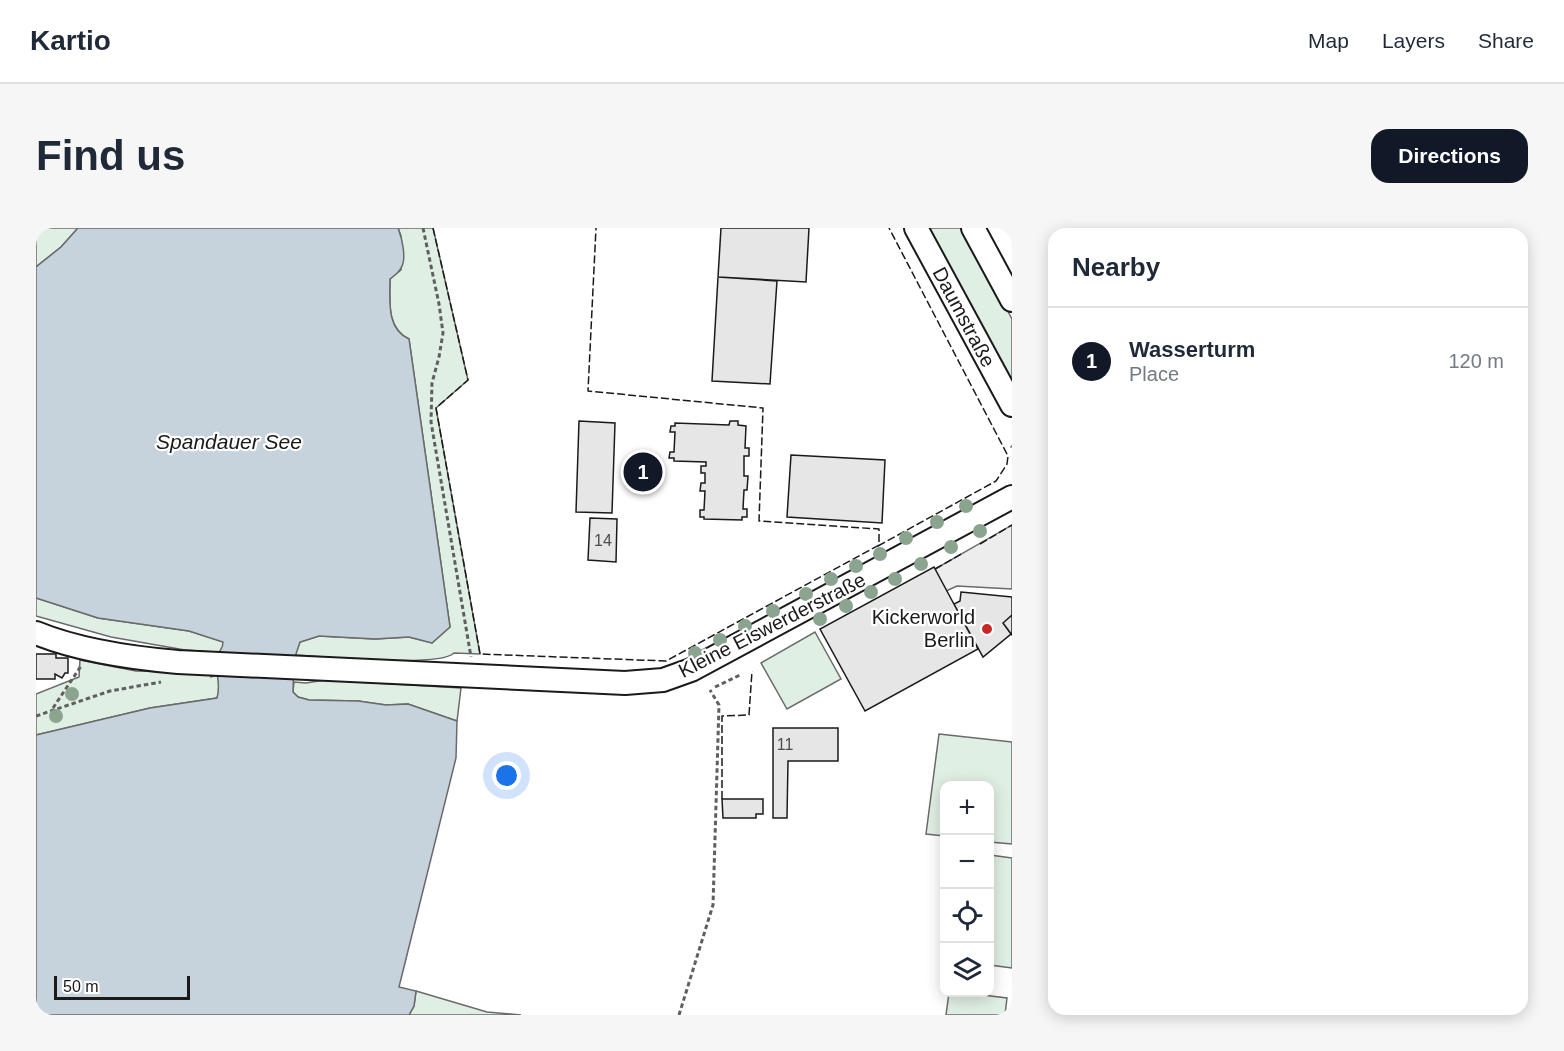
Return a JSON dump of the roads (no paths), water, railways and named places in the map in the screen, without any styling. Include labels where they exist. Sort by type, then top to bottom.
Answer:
[{"type":"street","name":"Daumstraße","points":[[916,228],[1010,395]]},
{"type":"street","points":[[973,228],[1012,300]]},
{"type":"street","name":"Kleine Eiswerderstraße","points":[[36,633],[93,650],[145,660],[625,684],[663,680],[719,656],[1012,497]]},
{"type":"water","name":"Spandauer See","points":[[78,228],[398,228],[404,259],[400,269],[390,279],[391,313],[396,328],[409,339],[450,627],[432,643],[409,637],[375,639],[319,636],[300,642],[294,660],[293,692],[298,697],[309,700],[358,701],[386,705],[408,704],[457,721],[456,758],[399,987],[416,991],[414,1006],[409,1015],[36,1015],[36,735],[150,708],[217,698],[219,686],[216,665],[223,642],[189,631],[98,618],[36,598],[36,267],[61,247]]},
{"type":"place","name":"Wasserturm","points":[[643,472]]},
{"type":"place","name":"Kickerworld Berlin","points":[[987,629]]}]
